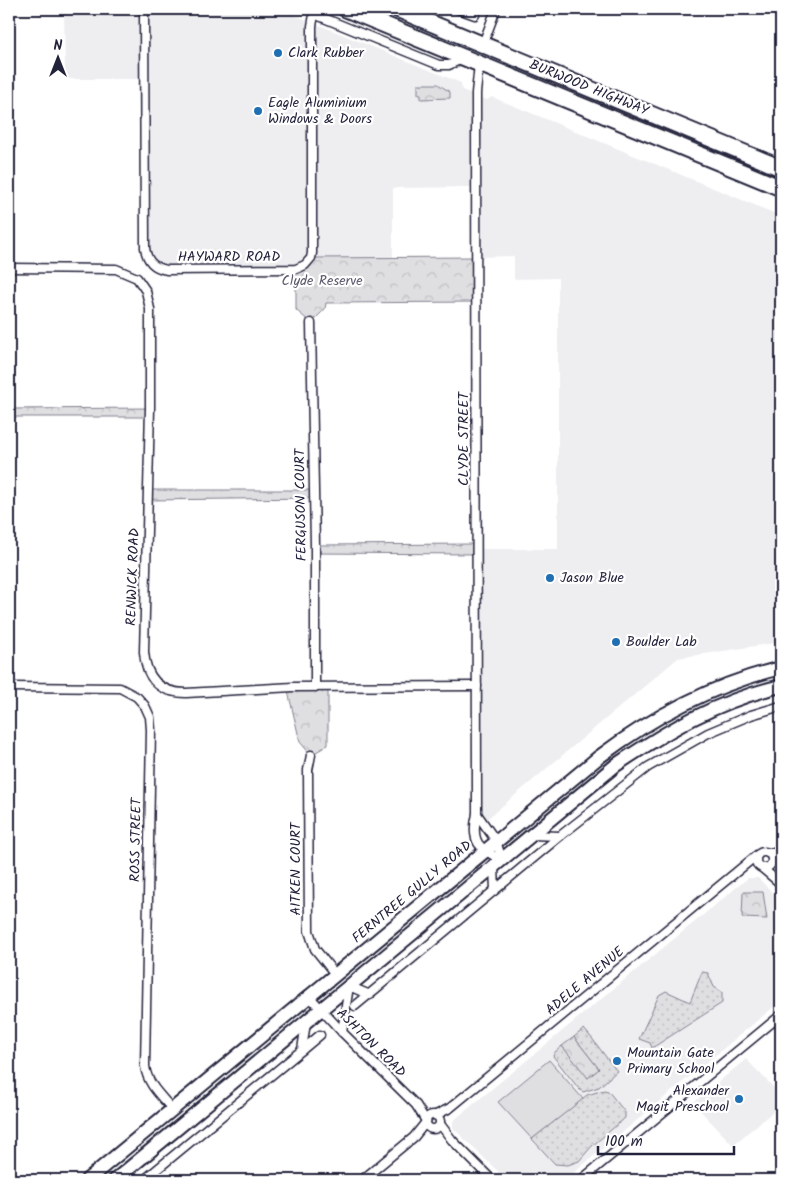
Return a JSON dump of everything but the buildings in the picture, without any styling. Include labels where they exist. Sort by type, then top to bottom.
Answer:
[{"type":"highway","name":"BURWOOD HIGHWAY","points":[[346,9],[781,188]]},
{"type":"highway","name":"BURWOOD HIGHWAY","points":[[397,9],[781,168]]},
{"type":"highway","points":[[479,64],[483,44]]},
{"type":"main road","name":"FERNTREE GULLY ROAD","points":[[87,1180],[586,767],[652,722],[709,692],[781,668]]},
{"type":"main road","points":[[115,1180],[616,765],[660,735],[696,716],[727,702],[781,686]]},
{"type":"street","name":"HAYWARD ROAD","points":[[144,9],[145,248],[151,263],[155,267],[166,270],[292,270],[303,266],[311,258],[313,237],[312,26],[315,11]]},
{"type":"street","points":[[458,9],[475,15]]},
{"type":"street","points":[[483,44],[496,9]]},
{"type":"street","points":[[315,11],[439,65],[449,65],[464,58]]},
{"type":"street","name":"CLYDE STREET","points":[[479,64],[476,93],[478,814],[475,825],[476,840],[484,852]]},
{"type":"street","name":"RENWICK ROAD","points":[[9,268],[116,268],[136,278],[146,291],[150,309],[150,408],[144,652],[146,666],[151,678],[164,689],[176,693],[315,686],[477,686]]},
{"type":"street","name":"FERGUSON COURT","points":[[311,323],[315,545],[315,686]]},
{"type":"street","name":"ROSS STREET","points":[[9,686],[120,688],[137,697],[148,711],[151,730],[145,1066],[147,1077],[152,1086],[172,1109]]},
{"type":"street","points":[[355,1006],[608,797],[664,757],[730,723],[780,705]]},
{"type":"street","name":"AITKEN COURT","points":[[311,755],[308,770],[309,931],[315,949],[335,974]]},
{"type":"street","points":[[478,814],[496,841],[498,864],[495,890]]},
{"type":"street","points":[[531,835],[560,836]]},
{"type":"street","points":[[484,852],[498,864]]},
{"type":"street","points":[[780,883],[759,867],[756,860],[757,855],[764,852],[781,853]]},
{"type":"street","points":[[768,853],[772,858],[771,864],[780,883]]},
{"type":"street","name":"ADELE AVENUE","points":[[362,1180],[757,855]]},
{"type":"street","points":[[759,867],[766,868],[781,859]]},
{"type":"street","name":"ADELE AVENUE","points":[[735,872],[759,867]]},
{"type":"street","points":[[342,1032],[349,986],[370,995]]},
{"type":"street","name":"ASHTON ROAD","points":[[309,996],[342,1032],[492,1180]]},
{"type":"street","points":[[582,1180],[781,1015]]},
{"type":"street","points":[[302,1050],[306,1022]]},
{"type":"street","points":[[144,1180],[320,1035]]},
{"type":"shaded area","points":[[64,9],[280,9],[461,83],[462,90],[487,100],[492,97],[781,216],[781,642],[678,658],[482,823],[477,814],[477,549],[558,549],[558,278],[514,279],[514,256],[476,257],[476,187],[393,188],[393,258],[311,258],[303,266],[167,270],[148,259],[144,79],[65,79]]},
{"type":"shaded area","name":"Mountain Gate Primary School","points":[[748,878],[758,878],[781,901],[781,1001],[565,1180],[507,1180],[453,1128],[453,1121]]},
{"type":"shaded area","name":"Alexander Magit Preschool","points":[[746,1059],[781,1095],[781,1105],[733,1145],[693,1103]]},
{"type":"green space","points":[[418,84],[438,84],[450,92],[450,98],[421,99],[421,94],[418,94]]},
{"type":"green space","name":"Clyde Reserve","points":[[476,257],[476,302],[326,303],[325,309],[311,323],[296,310],[296,269],[311,258]]},
{"type":"green space","points":[[150,408],[150,417],[9,417],[9,409]]},
{"type":"green space","points":[[148,490],[314,490],[314,498],[148,500]]},
{"type":"green space","points":[[477,544],[477,554],[315,553],[315,545]]},
{"type":"green space","points":[[328,686],[328,745],[311,755],[300,742],[287,687]]},
{"type":"green space","points":[[743,892],[763,892],[767,919],[742,918]]},
{"type":"green space","points":[[702,972],[708,973],[714,987],[722,992],[722,1003],[652,1048],[650,1043],[639,1039],[659,995],[666,991],[690,1002]]},
{"type":"green space","points":[[584,1029],[617,1071],[599,1087],[583,1092],[553,1056],[562,1046],[588,1077],[599,1069],[574,1037]]},
{"type":"green space","points":[[574,1037],[599,1069],[588,1078],[562,1046]]},
{"type":"green space","points":[[549,1060],[583,1099],[532,1139],[498,1102]]},
{"type":"green space","points":[[604,1090],[608,1091],[625,1112],[625,1118],[592,1146],[579,1161],[568,1165],[555,1164],[532,1139],[587,1095]]},
{"type":"place","name":"Clark Rubber","points":[[278,53]]},
{"type":"place","name":"Eagle Aluminium Windows & Doors","points":[[258,111]]},
{"type":"place","name":"Jason Blue","points":[[550,578]]},
{"type":"place","name":"Boulder Lab","points":[[616,642]]},
{"type":"place","name":"Mountain Gate Primary School","points":[[617,1061]]},
{"type":"place","name":"Alexander Magit Preschool","points":[[739,1099]]}]
